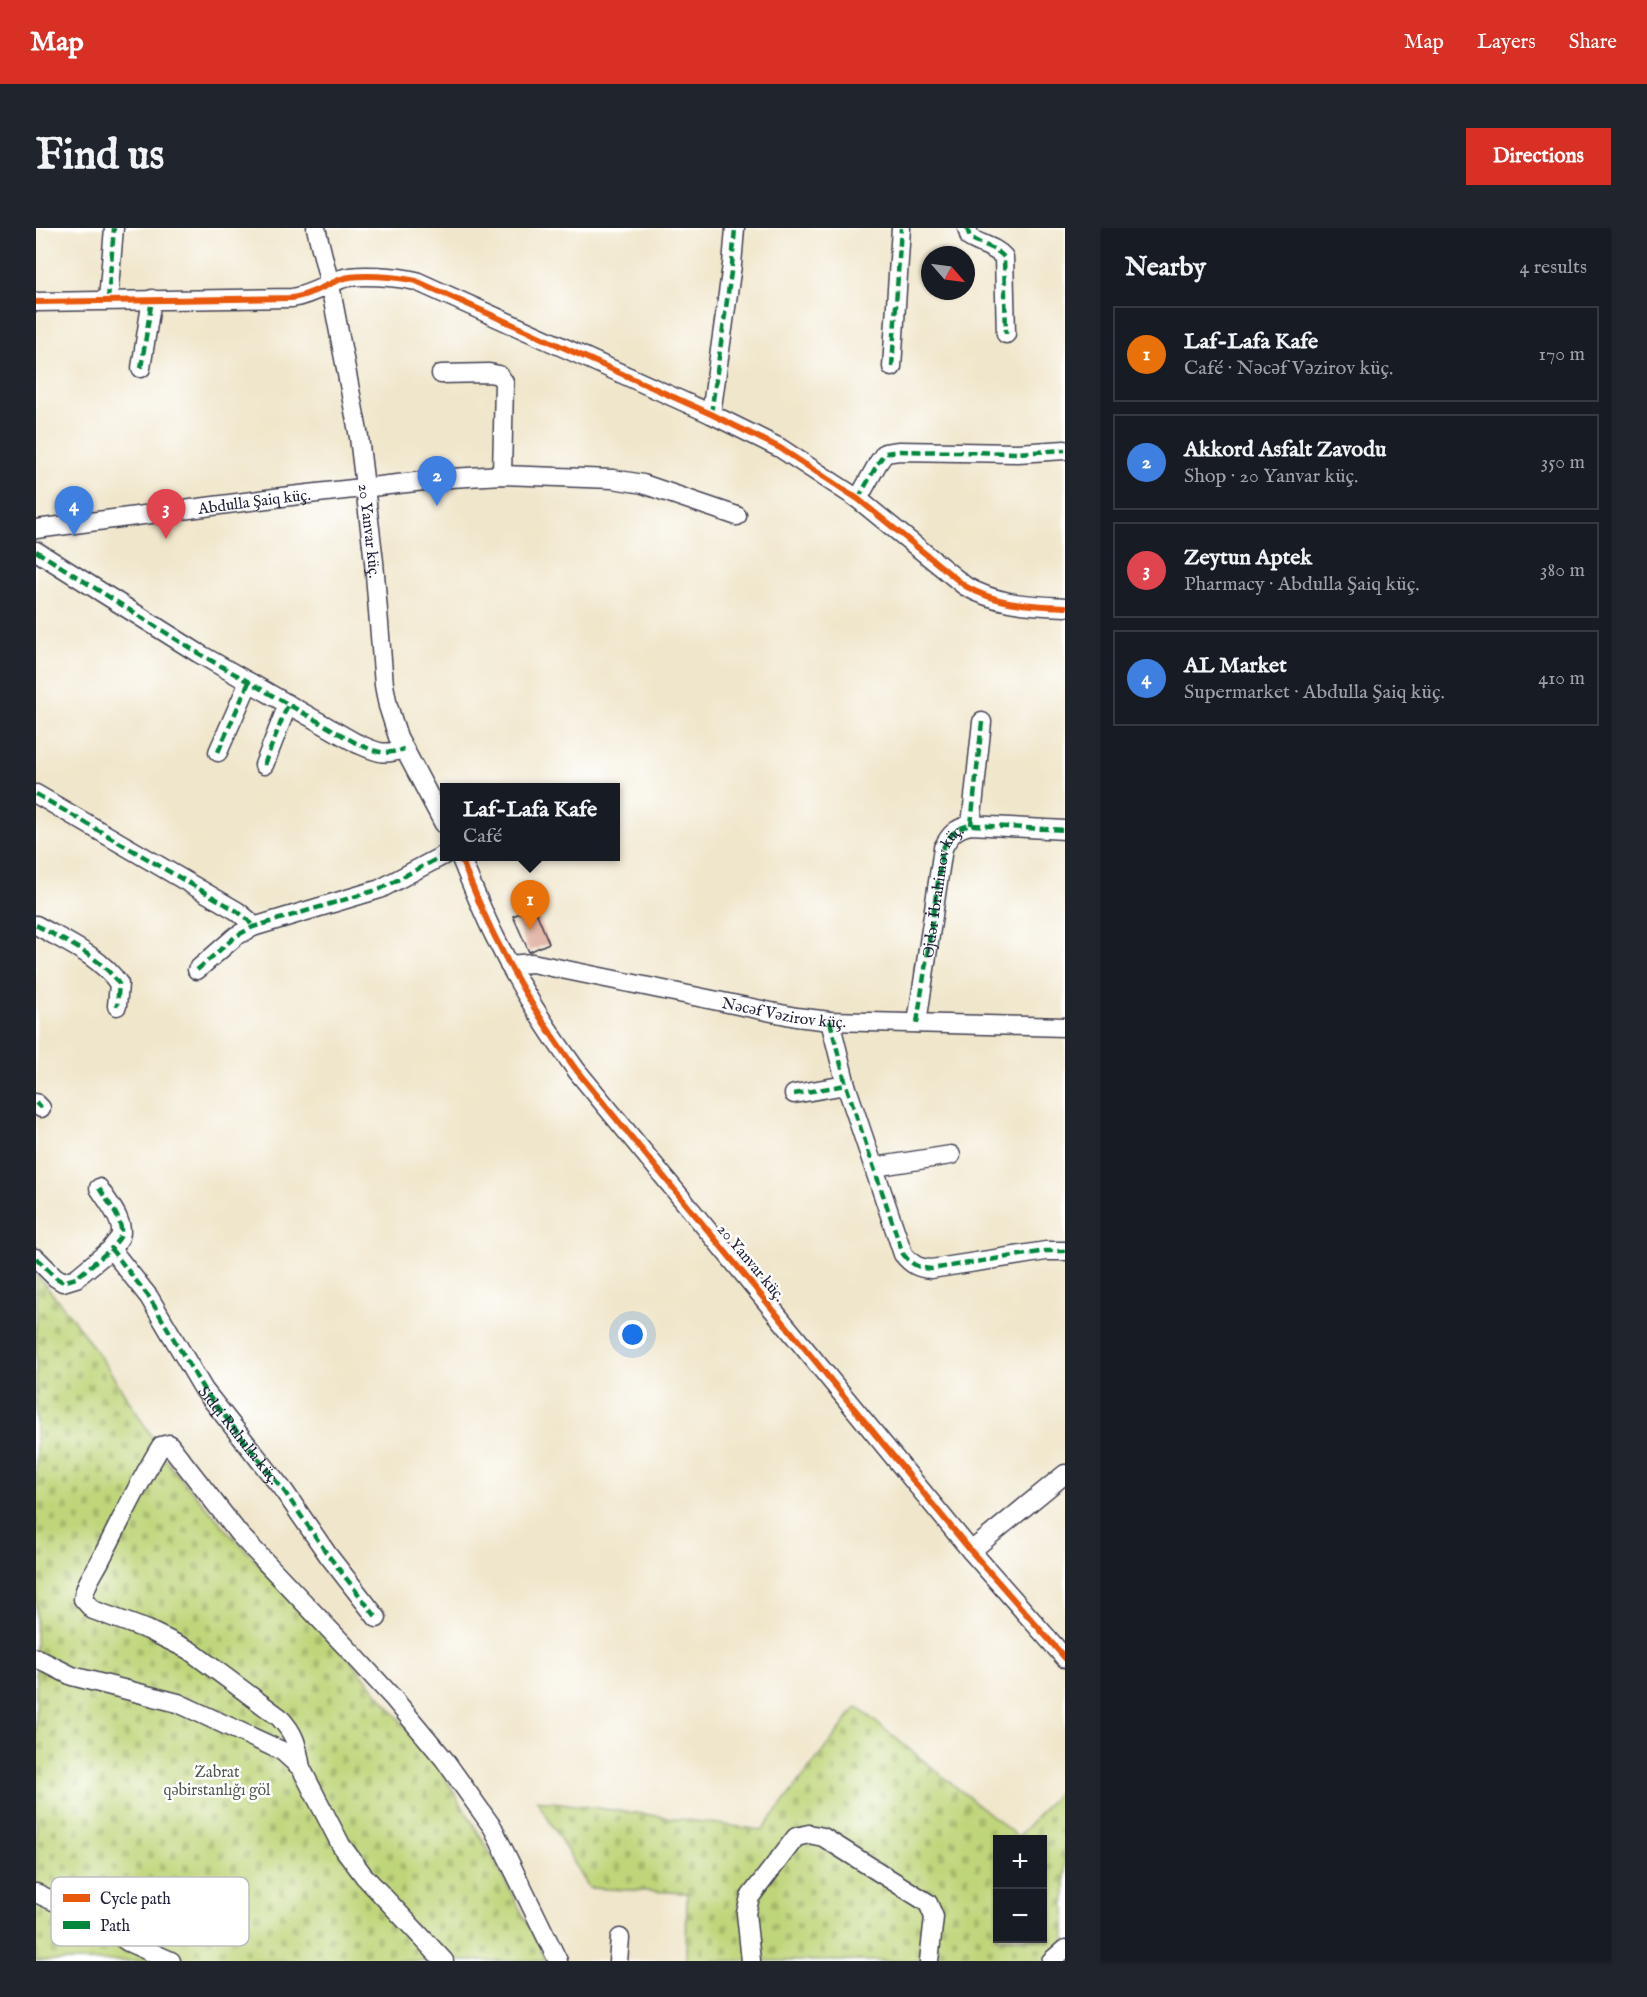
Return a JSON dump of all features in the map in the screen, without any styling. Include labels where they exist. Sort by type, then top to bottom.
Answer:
[{"type":"street","points":[[108,300],[114,228]]},
{"type":"street","name":"20 Yanvar küç.","points":[[316,228],[330,285],[359,437],[374,562],[384,685],[392,722],[404,750],[440,817]]},
{"type":"street","points":[[711,414],[735,228]]},
{"type":"street","points":[[892,367],[901,228]]},
{"type":"street","points":[[967,228],[970,238],[998,249],[1004,257],[1006,334]]},
{"type":"street","points":[[36,302],[292,298],[314,293],[343,278],[402,278],[416,281],[711,414],[780,448],[858,499],[965,586],[976,592],[1003,602],[1065,607]]},
{"type":"street","points":[[141,368],[152,299]]},
{"type":"street","points":[[441,374],[489,373],[499,375],[504,382],[502,475]]},
{"type":"street","points":[[858,499],[885,453],[899,451],[1018,453],[1065,450]]},
{"type":"street","name":"Abdulla Şaiq küç.","points":[[36,529],[282,497],[451,478],[502,475],[613,479],[643,484],[737,516]]},
{"type":"street","points":[[36,551],[198,653],[356,743],[377,752],[389,754],[404,750]]},
{"type":"street","points":[[218,752],[249,682]]},
{"type":"street","points":[[264,765],[288,704]]},
{"type":"street","points":[[971,825],[982,722]]},
{"type":"street","points":[[36,794],[237,911],[253,927]]},
{"type":"street","name":"Əjdər İbrahimov küç.","points":[[917,1023],[943,848],[949,835],[958,828],[971,825],[1065,830]]},
{"type":"street","points":[[197,970],[236,936],[253,927],[380,889],[440,857]]},
{"type":"street","name":"20 Yanvar küç.","points":[[462,861],[509,965],[535,1009],[577,1071],[971,1551],[1063,1651]]},
{"type":"street","points":[[36,925],[99,961],[111,972],[119,984],[117,1006]]},
{"type":"street","name":"Nəcəf Vəzirov küç.","points":[[509,965],[532,963],[796,1017],[830,1021],[1065,1027]]},
{"type":"street","points":[[830,1021],[846,1085],[903,1254],[910,1263],[919,1268],[931,1269],[1046,1251],[1065,1251]]},
{"type":"street","points":[[794,1094],[846,1085]]},
{"type":"street","points":[[874,1167],[951,1155]]},
{"type":"street","points":[[36,1258],[63,1282],[76,1278],[111,1248],[120,1236],[121,1227],[118,1218],[99,1188]]},
{"type":"street","name":"Sidqi Ruhulla küç.","points":[[111,1248],[149,1298],[199,1383],[284,1491],[328,1555],[377,1618]]},
{"type":"street","points":[[444,1961],[364,1876],[341,1845],[301,1768],[291,1730],[279,1717],[189,1650],[148,1629],[93,1610],[83,1599],[84,1588],[98,1566],[161,1446],[169,1444],[239,1534],[394,1699],[444,1759],[492,1828],[558,1961]]},
{"type":"street","points":[[971,1551],[1065,1474]]},
{"type":"street","points":[[36,1658],[72,1676],[178,1702],[282,1751],[301,1768]]},
{"type":"street","points":[[751,1961],[746,1913],[750,1897],[795,1837],[809,1834],[823,1837],[928,1904],[934,1917],[929,1961]]},
{"type":"street","points":[[36,1893],[51,1900]]},
{"type":"street","points":[[618,1961],[620,1938]]},
{"type":"street","points":[[137,1946],[171,1961]]},
{"type":"street","points":[[1051,1961],[1065,1949]]},
{"type":"green space","name":"Zabrat qəbirstanlığı göl","points":[[36,1274],[73,1319],[110,1371],[171,1467],[232,1536],[348,1657],[438,1766],[490,1852],[547,1961],[36,1961]]},
{"type":"green space","points":[[857,1707],[1016,1835],[993,1835],[993,1943],[1047,1943],[1047,1835],[1020,1835],[1065,1785],[1065,1961],[686,1961],[687,1893],[589,1888],[537,1800],[762,1830]]},
{"type":"building","points":[[534,907],[549,943],[529,952],[513,916]]},
{"type":"marked path","points":[[108,300],[114,228]]},
{"type":"marked path","points":[[711,414],[735,228]]},
{"type":"marked path","points":[[892,367],[901,228]]},
{"type":"marked path","points":[[967,228],[970,238],[992,248],[1004,257],[1006,334]]},
{"type":"marked path","points":[[141,368],[152,299]]},
{"type":"marked path","points":[[858,499],[885,453],[899,451],[1018,453],[1065,450]]},
{"type":"marked path","points":[[36,551],[198,653],[356,743],[380,752],[404,749]]},
{"type":"marked path","points":[[218,752],[249,682]]},
{"type":"marked path","points":[[264,765],[288,704]]},
{"type":"marked path","points":[[971,825],[982,722]]},
{"type":"marked path","points":[[36,794],[237,911],[253,927]]},
{"type":"marked path","points":[[917,1023],[943,848],[948,839],[957,830],[971,825],[1065,830]]},
{"type":"marked path","points":[[197,970],[236,936],[253,927],[380,889],[440,857]]},
{"type":"marked path","points":[[36,925],[82,950],[102,965],[119,984],[117,1006]]},
{"type":"marked path","points":[[830,1021],[846,1085],[903,1254],[909,1261],[919,1267],[931,1269],[1046,1251],[1065,1251]]},
{"type":"marked path","points":[[794,1094],[846,1085]]},
{"type":"marked path","points":[[36,1103],[41,1108]]},
{"type":"marked path","points":[[99,1188],[120,1225],[120,1237],[111,1249]]},
{"type":"marked path","points":[[36,1258],[63,1282],[76,1278],[111,1249],[149,1297],[204,1390],[284,1491],[328,1555],[377,1618]]},
{"type":"cycle path","points":[[36,302],[292,298],[311,293],[348,277],[378,276],[416,281],[711,414],[780,448],[858,499],[965,586],[1002,600],[1065,607]]},
{"type":"cycle path","points":[[462,861],[513,972],[543,1023],[577,1071],[971,1551],[1065,1658]]},
{"type":"place","name":"Akkord Asfalt Zavodu","points":[[437,506]]},
{"type":"place","name":"AL Market","points":[[74,536]]},
{"type":"place","name":"Zeytun Aptek","points":[[166,539]]},
{"type":"place","name":"Laf-Lafa Kafe","points":[[530,930]]}]
